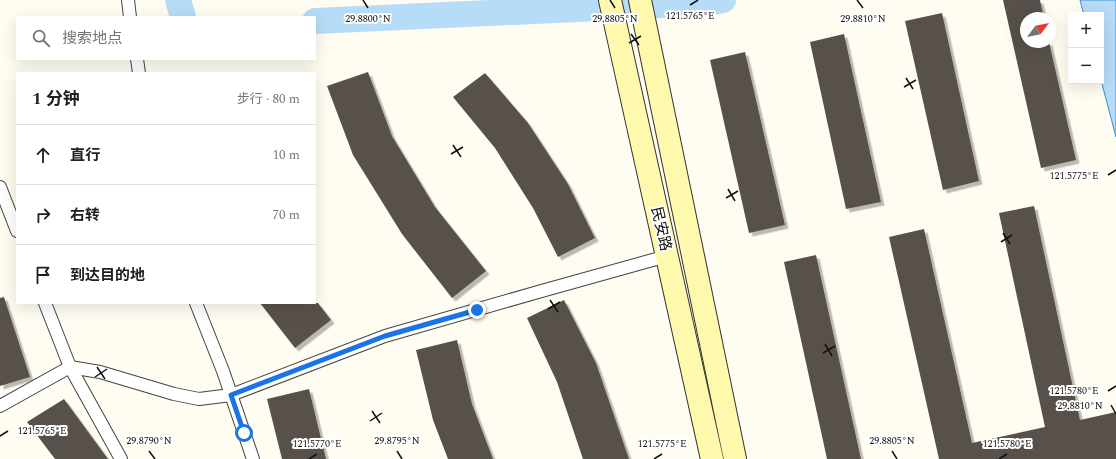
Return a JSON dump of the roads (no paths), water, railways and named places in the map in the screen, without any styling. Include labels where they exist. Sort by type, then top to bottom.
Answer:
[{"type":"main road","name":"民安路","points":[[610,0],[712,459]]},
{"type":"main road","name":"民安路","points":[[640,0],[735,459]]},
{"type":"lane","points":[[128,0],[130,16]]},
{"type":"lane","points":[[136,60],[139,72]]},
{"type":"lane","points":[[0,187],[16,228]]},
{"type":"lane","points":[[0,406],[70,367],[100,372],[174,394],[199,399],[231,395],[385,336],[667,256]]},
{"type":"lane","points":[[45,304],[70,367],[121,459]]},
{"type":"lane","points":[[196,304],[231,395],[253,459]]},
{"type":"water","points":[[1080,0],[1116,0],[1116,137],[1102,84],[1104,84],[1104,12],[1083,12]]},
{"type":"waterway","points":[[178,0],[183,16]]},
{"type":"waterway","points":[[316,21],[707,3],[723,0]]}]
